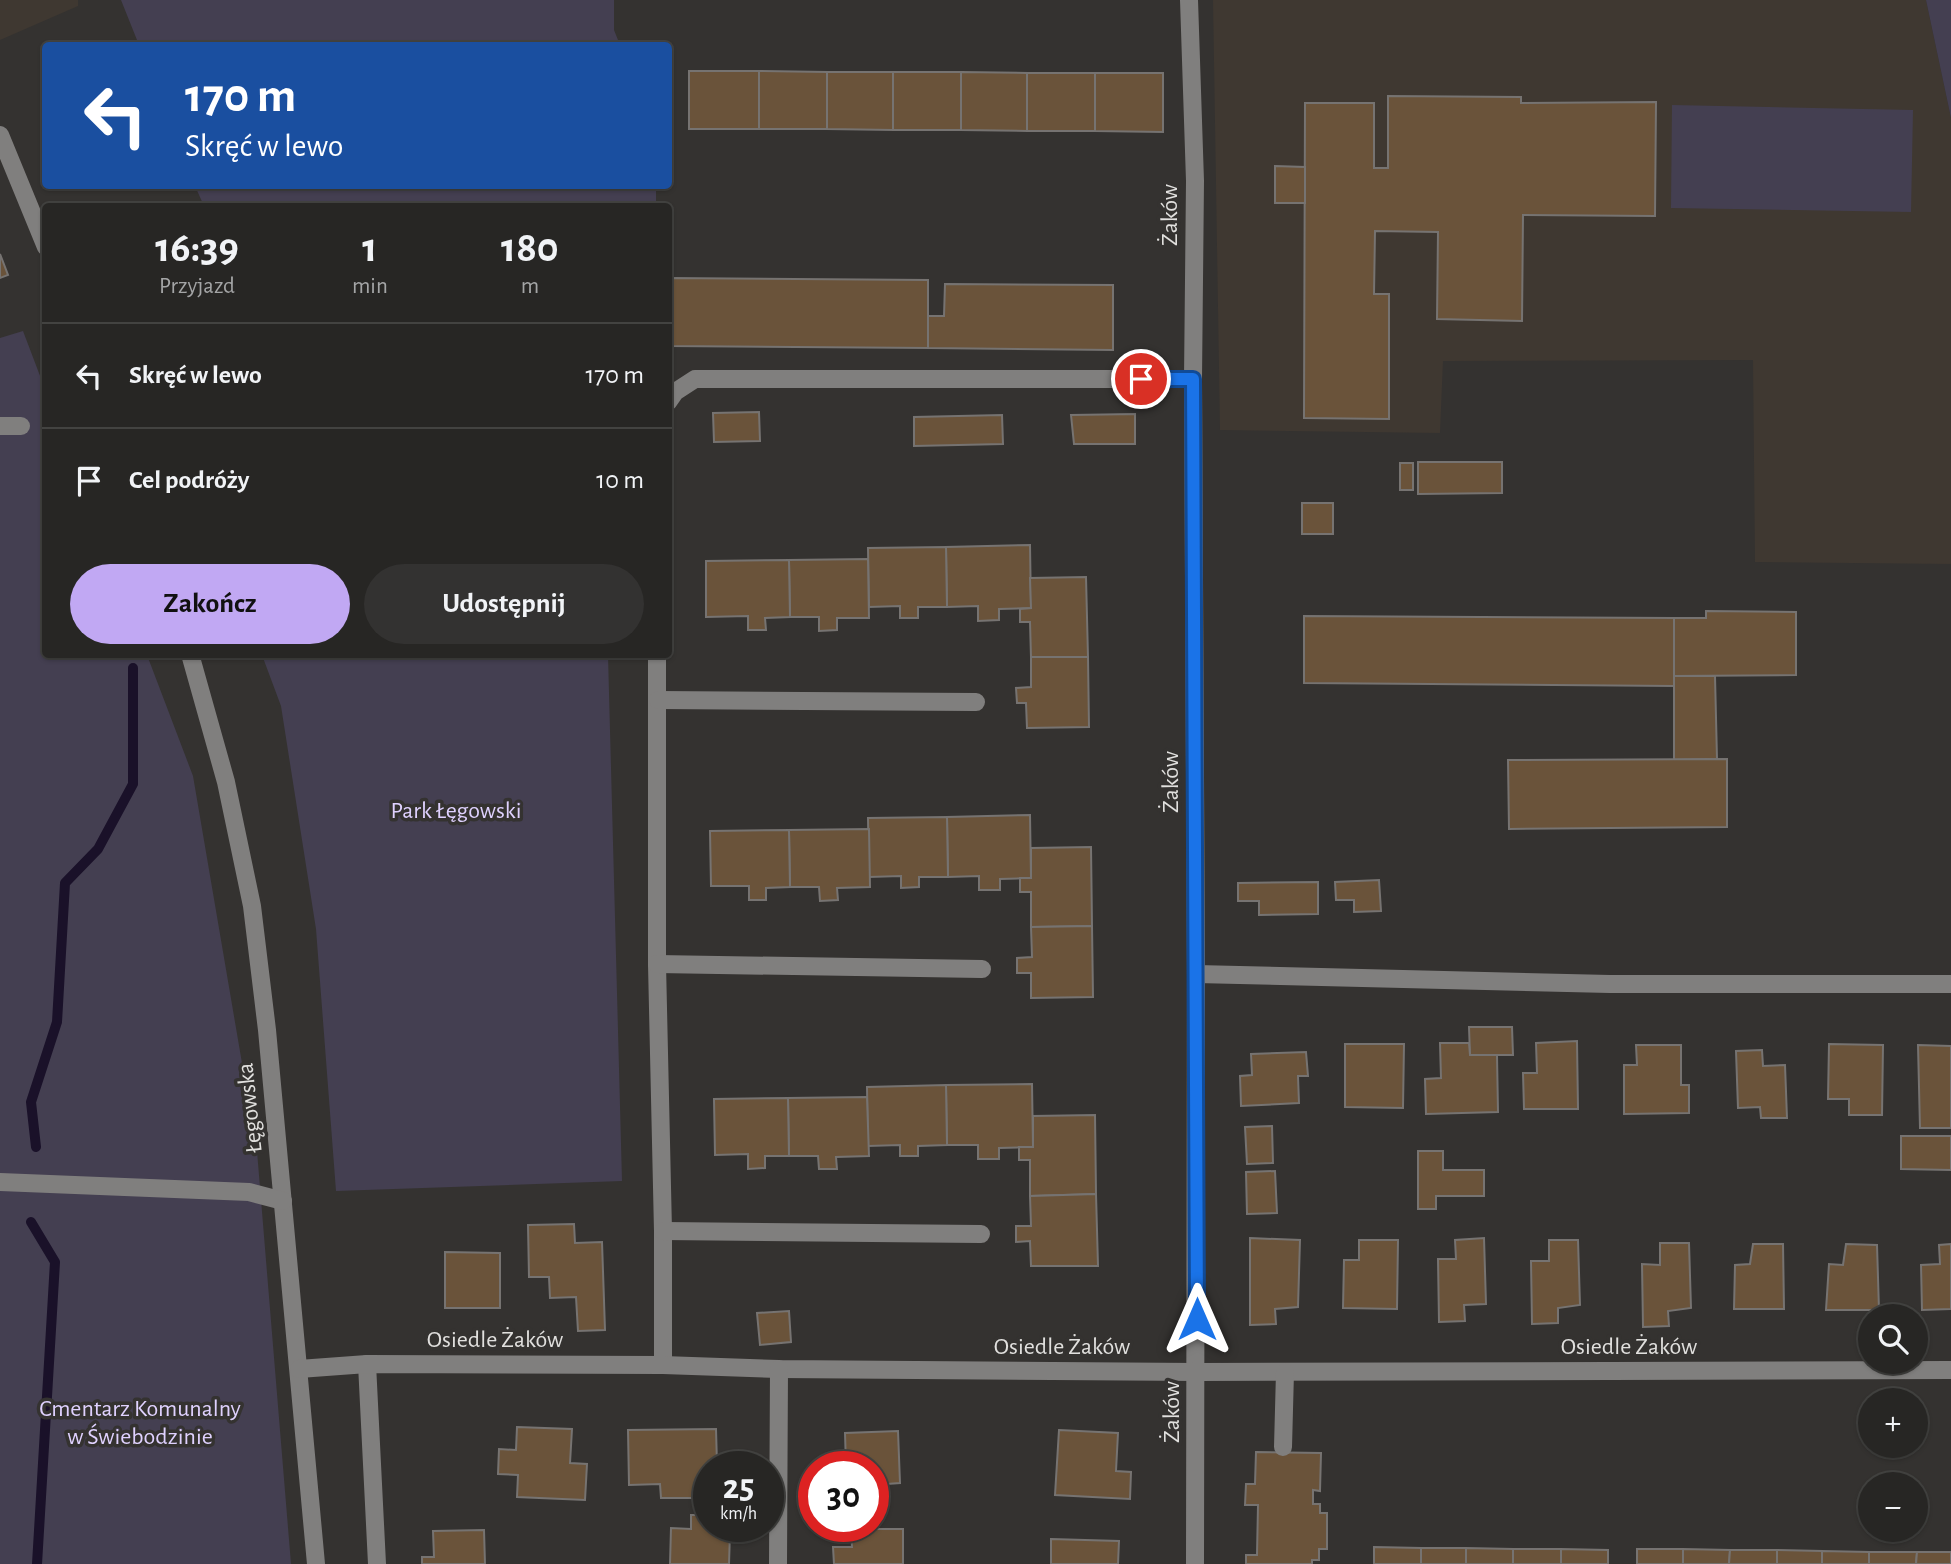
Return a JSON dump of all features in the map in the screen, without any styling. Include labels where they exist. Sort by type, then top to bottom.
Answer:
[{"type":"street","name":"Żaków","points":[[1189,0],[1195,181],[1195,1564]]},
{"type":"street","points":[[0,135],[42,237]]},
{"type":"street","points":[[672,396],[695,379],[1193,379]]},
{"type":"street","points":[[0,426],[20,426]]},
{"type":"street","name":"Łęgowska","points":[[191,658],[226,782],[252,906],[284,1201],[316,1564]]},
{"type":"street","points":[[657,658],[657,964],[663,1365]]},
{"type":"street","points":[[658,700],[976,702]]},
{"type":"street","points":[[657,964],[982,969]]},
{"type":"street","points":[[1196,974],[1611,984],[1951,984]]},
{"type":"street","points":[[0,1182],[249,1192],[284,1201]]},
{"type":"street","points":[[663,1231],[981,1234]]},
{"type":"street","points":[[367,1364],[377,1564]]},
{"type":"street","name":"Osiedle Żaków","points":[[299,1369],[367,1364],[1197,1372],[1951,1370]]},
{"type":"street","points":[[778,1564],[779,1369]]},
{"type":"street","points":[[1283,1447],[1284,1372]]},
{"type":"shaded area","points":[[0,0],[78,0],[78,6],[0,40]]},
{"type":"shaded area","points":[[1213,0],[1926,0],[1951,118],[1951,564],[1755,562],[1753,360],[1443,361],[1440,433],[1220,430]]},
{"type":"green space","points":[[121,0],[614,0],[614,30],[619,42],[138,42]]},
{"type":"green space","points":[[1926,0],[1951,0],[1951,118]]},
{"type":"green space","points":[[1672,105],[1913,110],[1911,212],[1671,208]]},
{"type":"green space","points":[[196,189],[656,189],[656,203],[203,203]]},
{"type":"green space","name":"Cmentarz Komunalny w Świebodzinie","points":[[23,331],[42,381],[42,658],[148,658],[193,776],[257,1151],[291,1564],[0,1564],[0,338]]},
{"type":"green space","name":"Park Łęgowski","points":[[263,658],[608,658],[622,1181],[336,1191],[316,929],[281,706]]},
{"type":"building","points":[[689,71],[759,71],[759,129],[689,129]]},
{"type":"building","points":[[759,71],[827,72],[827,129],[759,129]]},
{"type":"building","points":[[827,72],[893,72],[893,130],[827,129]]},
{"type":"building","points":[[893,72],[961,72],[961,130],[893,130]]},
{"type":"building","points":[[961,72],[1027,73],[1027,131],[961,130]]},
{"type":"building","points":[[1027,73],[1095,73],[1095,131],[1027,131]]},
{"type":"building","points":[[1095,73],[1163,73],[1163,132],[1095,131]]},
{"type":"building","points":[[1388,96],[1521,97],[1521,103],[1656,102],[1655,216],[1523,215],[1522,321],[1437,319],[1438,232],[1375,231],[1374,294],[1389,294],[1389,419],[1304,418],[1305,103],[1374,103],[1374,168],[1388,168]]},
{"type":"building","points":[[1275,166],[1305,167],[1305,203],[1275,203]]},
{"type":"building","points":[[0,254],[8,275],[0,278]]},
{"type":"building","points":[[672,278],[928,280],[928,348],[672,346]]},
{"type":"building","points":[[945,284],[1113,285],[1113,350],[928,348],[928,316],[944,316]]},
{"type":"building","points":[[759,412],[760,441],[714,442],[713,413]]},
{"type":"building","points":[[1135,414],[1135,444],[1074,444],[1071,415]]},
{"type":"building","points":[[1002,415],[1003,444],[914,446],[914,417]]},
{"type":"building","points":[[1418,462],[1502,462],[1502,493],[1418,494]]},
{"type":"building","points":[[1400,463],[1413,463],[1413,490],[1400,490]]},
{"type":"building","points":[[1302,503],[1333,503],[1333,534],[1302,534]]},
{"type":"building","points":[[1030,545],[1031,608],[999,609],[999,620],[978,621],[978,606],[947,607],[946,547]]},
{"type":"building","points":[[946,547],[947,607],[918,607],[918,618],[900,618],[900,606],[869,607],[868,548]]},
{"type":"building","points":[[868,559],[869,618],[837,618],[837,630],[819,631],[819,617],[790,617],[789,560]]},
{"type":"building","points":[[789,560],[790,617],[765,618],[766,630],[748,630],[748,616],[706,617],[706,561]]},
{"type":"building","points":[[1086,577],[1088,657],[1031,657],[1030,622],[1020,622],[1020,609],[1031,608],[1030,578]]},
{"type":"building","points":[[1706,611],[1796,612],[1796,675],[1674,676],[1674,618],[1706,618]]},
{"type":"building","points":[[1304,616],[1674,618],[1674,686],[1304,683]]},
{"type":"building","points":[[1031,657],[1088,657],[1089,727],[1027,728],[1026,703],[1017,703],[1016,688],[1031,687]]},
{"type":"building","points":[[1674,676],[1715,676],[1717,759],[1674,760]]},
{"type":"building","points":[[1727,759],[1727,827],[1509,829],[1508,760]]},
{"type":"building","points":[[1030,815],[1031,878],[1000,879],[1000,890],[979,890],[979,876],[948,877],[947,817]]},
{"type":"building","points":[[947,817],[948,877],[919,877],[919,887],[901,888],[901,876],[869,877],[868,818]]},
{"type":"building","points":[[869,829],[870,887],[837,888],[838,900],[820,901],[819,887],[790,887],[789,830]]},
{"type":"building","points":[[789,830],[790,887],[766,888],[766,900],[749,900],[749,886],[711,886],[710,831]]},
{"type":"building","points":[[1091,847],[1092,926],[1031,927],[1031,892],[1020,892],[1020,878],[1031,878],[1031,848]]},
{"type":"building","points":[[1379,880],[1381,911],[1354,912],[1354,900],[1336,900],[1335,882]]},
{"type":"building","points":[[1318,882],[1318,914],[1259,915],[1259,901],[1238,901],[1238,883]]},
{"type":"building","points":[[1092,926],[1093,997],[1031,998],[1031,973],[1017,973],[1017,958],[1032,957],[1031,927]]},
{"type":"building","points":[[1469,1027],[1512,1027],[1513,1055],[1470,1055]]},
{"type":"building","points":[[1577,1041],[1578,1109],[1524,1109],[1523,1073],[1537,1073],[1536,1043]]},
{"type":"building","points":[[1440,1043],[1469,1043],[1470,1055],[1497,1055],[1498,1112],[1426,1114],[1425,1079],[1441,1078]]},
{"type":"building","points":[[1345,1044],[1404,1044],[1403,1108],[1345,1107]]},
{"type":"building","points":[[1829,1044],[1883,1045],[1882,1115],[1849,1115],[1849,1099],[1828,1099]]},
{"type":"building","points":[[1636,1045],[1681,1045],[1681,1085],[1689,1085],[1689,1113],[1624,1114],[1624,1065],[1637,1065]]},
{"type":"building","points":[[1918,1045],[1951,1046],[1951,1128],[1920,1128]]},
{"type":"building","points":[[1762,1050],[1763,1066],[1785,1065],[1787,1118],[1761,1118],[1760,1107],[1738,1108],[1736,1051]]},
{"type":"building","points":[[1306,1052],[1308,1076],[1298,1076],[1299,1103],[1241,1106],[1240,1076],[1252,1075],[1251,1054]]},
{"type":"building","points":[[1032,1084],[1033,1147],[999,1148],[999,1159],[978,1159],[978,1145],[947,1145],[946,1085]]},
{"type":"building","points":[[946,1085],[947,1145],[918,1146],[918,1156],[900,1156],[900,1145],[868,1146],[867,1087]]},
{"type":"building","points":[[867,1097],[869,1156],[836,1157],[837,1169],[819,1169],[818,1156],[789,1156],[788,1098]]},
{"type":"building","points":[[788,1098],[789,1156],[765,1156],[765,1168],[748,1169],[748,1154],[715,1155],[714,1099]]},
{"type":"building","points":[[1095,1115],[1096,1194],[1030,1196],[1030,1160],[1019,1160],[1019,1147],[1033,1147],[1033,1116]]},
{"type":"building","points":[[1272,1126],[1273,1163],[1247,1164],[1245,1127]]},
{"type":"building","points":[[1901,1136],[1951,1136],[1951,1170],[1901,1169]]},
{"type":"building","points":[[1418,1151],[1443,1151],[1443,1170],[1484,1170],[1484,1196],[1436,1196],[1436,1209],[1418,1209]]},
{"type":"building","points":[[1275,1171],[1277,1213],[1247,1214],[1246,1172]]},
{"type":"building","points":[[1096,1194],[1098,1266],[1031,1266],[1030,1241],[1016,1242],[1016,1226],[1031,1226],[1030,1196]]},
{"type":"building","points":[[574,1224],[575,1243],[602,1242],[605,1330],[578,1331],[576,1297],[550,1298],[549,1277],[529,1277],[528,1225]]},
{"type":"building","points":[[1250,1238],[1300,1240],[1298,1307],[1275,1309],[1276,1324],[1250,1325]]},
{"type":"building","points":[[1484,1238],[1486,1304],[1464,1305],[1465,1321],[1439,1322],[1438,1259],[1456,1259],[1455,1240]]},
{"type":"building","points":[[1359,1240],[1398,1240],[1397,1309],[1343,1308],[1344,1260],[1359,1260]]},
{"type":"building","points":[[1549,1240],[1578,1240],[1580,1305],[1558,1308],[1558,1323],[1532,1324],[1531,1261],[1549,1261]]},
{"type":"building","points":[[1660,1243],[1689,1243],[1691,1308],[1668,1311],[1669,1326],[1643,1327],[1642,1264],[1660,1265]]},
{"type":"building","points":[[1753,1244],[1783,1244],[1784,1309],[1734,1309],[1735,1265],[1750,1264]]},
{"type":"building","points":[[1846,1244],[1877,1245],[1879,1304],[1858,1304],[1858,1310],[1826,1310],[1829,1264],[1843,1265]]},
{"type":"building","points":[[1951,1244],[1951,1309],[1928,1310],[1928,1304],[1922,1304],[1921,1265],[1940,1264],[1939,1245]]},
{"type":"building","points":[[445,1252],[500,1253],[500,1308],[445,1308]]},
{"type":"building","points":[[789,1311],[791,1342],[760,1345],[757,1313]]},
{"type":"building","points":[[517,1427],[572,1429],[570,1463],[587,1464],[585,1500],[517,1497],[518,1475],[498,1474],[499,1449],[516,1450]]},
{"type":"building","points":[[716,1429],[717,1451],[693,1451],[693,1498],[661,1498],[660,1484],[629,1485],[628,1430]]},
{"type":"building","points":[[1059,1430],[1118,1433],[1116,1471],[1131,1472],[1130,1499],[1055,1495]]},
{"type":"building","points":[[898,1431],[900,1483],[889,1484],[889,1451],[846,1451],[845,1433]]},
{"type":"building","points":[[1256,1452],[1321,1453],[1320,1491],[1313,1490],[1313,1504],[1320,1504],[1320,1513],[1327,1513],[1327,1549],[1319,1549],[1319,1560],[1312,1560],[1312,1564],[1246,1564],[1246,1555],[1257,1555],[1258,1505],[1245,1505],[1246,1484],[1255,1484]]},
{"type":"building","points":[[693,1515],[693,1542],[730,1542],[729,1564],[670,1564],[671,1528],[691,1529]]},
{"type":"building","points":[[889,1529],[903,1529],[903,1564],[834,1564],[833,1547],[852,1547],[852,1542],[889,1542]]},
{"type":"building","points":[[484,1530],[485,1564],[422,1564],[422,1557],[434,1557],[433,1531]]},
{"type":"building","points":[[1051,1539],[1119,1541],[1118,1564],[1051,1564]]},
{"type":"building","points":[[1374,1547],[1421,1548],[1421,1564],[1374,1564]]},
{"type":"building","points":[[1421,1548],[1466,1548],[1466,1564],[1421,1564]]},
{"type":"building","points":[[1466,1548],[1513,1549],[1513,1564],[1466,1564]]},
{"type":"building","points":[[1513,1549],[1561,1549],[1561,1564],[1513,1564]]},
{"type":"building","points":[[1561,1549],[1608,1550],[1608,1564],[1561,1564]]},
{"type":"building","points":[[1637,1549],[1683,1549],[1683,1564],[1637,1564]]},
{"type":"building","points":[[1683,1549],[1730,1550],[1729,1564],[1683,1564]]},
{"type":"building","points":[[1730,1550],[1777,1550],[1777,1564],[1729,1564]]},
{"type":"building","points":[[1777,1550],[1822,1551],[1822,1564],[1777,1564]]},
{"type":"building","points":[[1822,1551],[1869,1552],[1869,1564],[1822,1564]]},
{"type":"building","points":[[1869,1552],[1917,1552],[1916,1564],[1869,1564]]},
{"type":"building","points":[[1917,1552],[1951,1552],[1951,1564],[1916,1564]]},
{"type":"waterway","points":[[36,1147],[31,1102],[57,1022],[65,883],[98,849],[133,784],[133,668]]},
{"type":"waterway","points":[[31,1222],[55,1262],[37,1564]]},
{"type":"route","points":[[1141,379],[1193,379],[1197,1319]]}]
